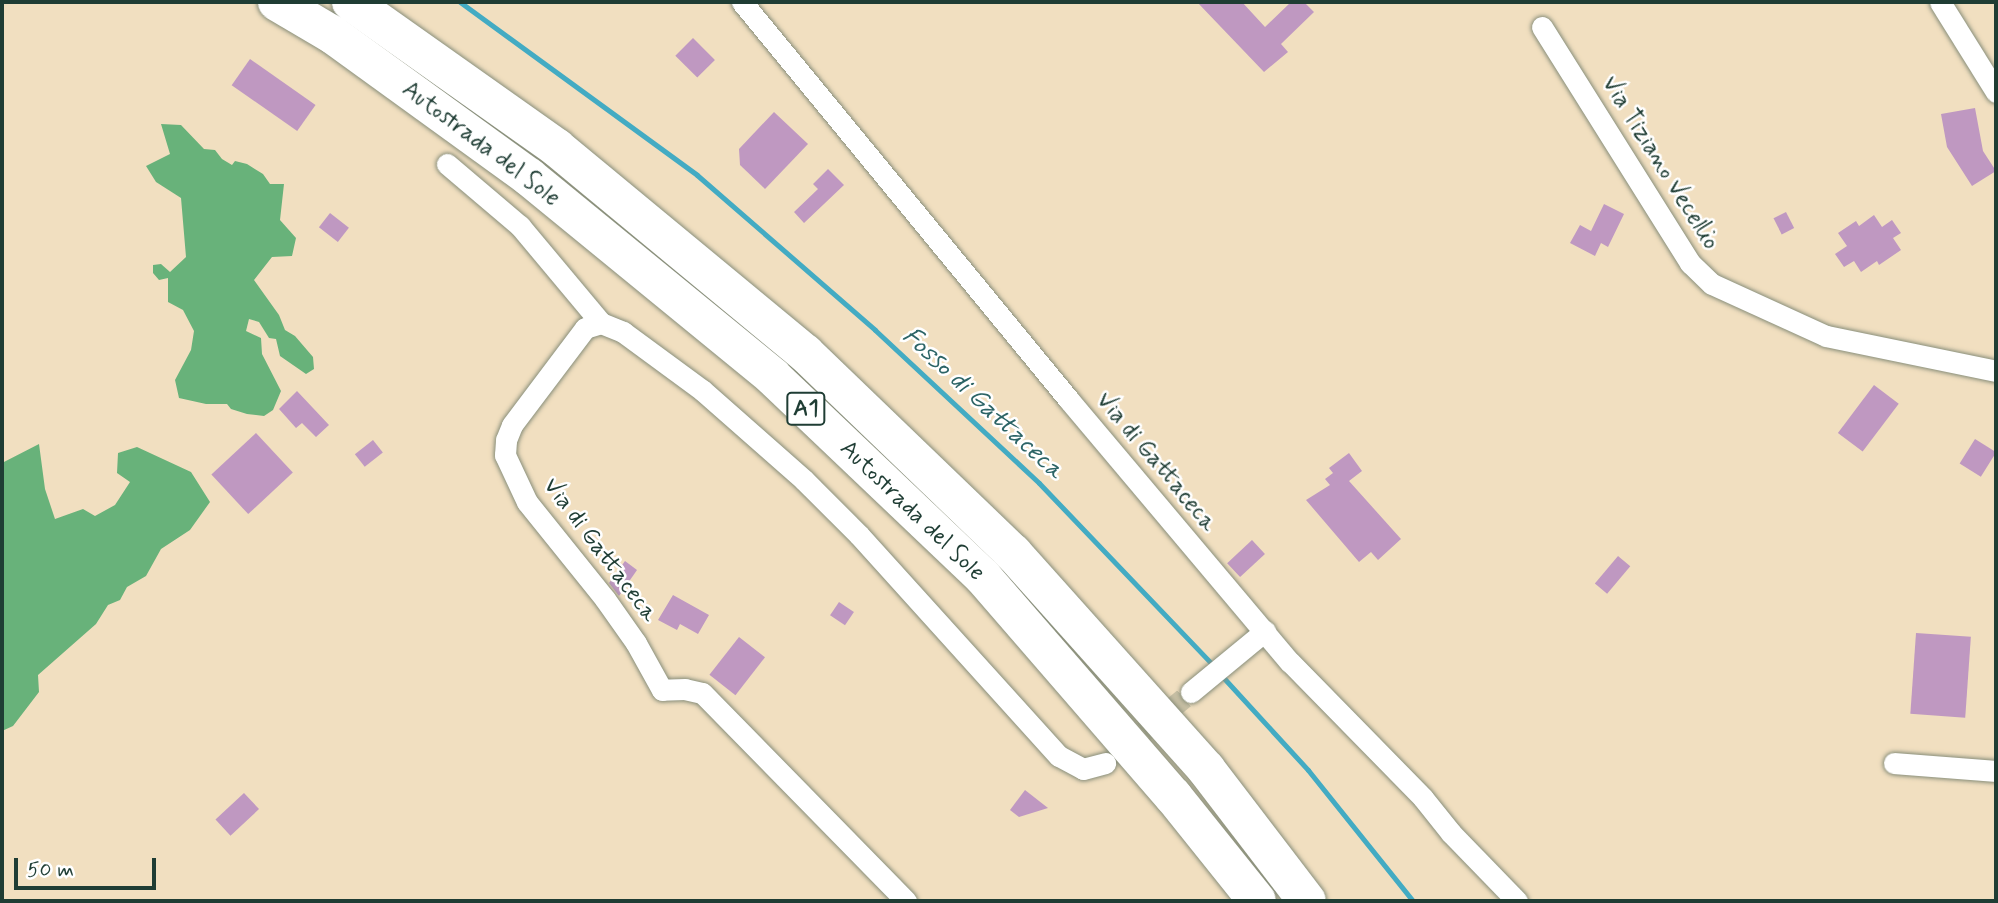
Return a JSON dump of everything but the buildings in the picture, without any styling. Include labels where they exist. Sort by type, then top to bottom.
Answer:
[{"type":"highway","name":"Autostrada del Sole","points":[[277,2],[333,35],[529,177],[773,377],[983,577],[1173,796],[1257,901]]},
{"type":"highway","name":"Autostrada del Sole","points":[[351,2],[557,148],[804,353],[1013,553],[1206,769],[1307,901]]},
{"type":"street","name":"Via di Gattaceca","points":[[743,2],[1060,389],[1265,631],[1517,901]]},
{"type":"street","points":[[1940,2],[1996,92]]},
{"type":"street","name":"Via Tiziano Vecellio","points":[[1542,27],[1690,263],[1712,284],[1826,336],[1996,371]]},
{"type":"street","points":[[447,164],[520,226],[601,323],[623,332],[702,390],[804,480],[859,535],[1059,756],[1083,769],[1105,763]]},
{"type":"street","name":"Via di Gattaceca","points":[[601,323],[585,328],[509,433],[505,455],[527,502],[605,599],[636,643],[662,690],[685,689],[702,693],[906,901]]},
{"type":"street","points":[[1191,692],[1265,631]]},
{"type":"street","points":[[1894,763],[1996,771]]},
{"type":"green space","points":[[161,124],[181,125],[204,149],[215,150],[222,159],[232,165],[235,161],[247,164],[263,174],[270,184],[284,184],[280,220],[296,238],[292,256],[272,257],[254,280],[279,315],[285,330],[295,336],[313,357],[314,369],[306,374],[280,356],[276,339],[269,338],[259,322],[249,319],[246,331],[261,338],[262,354],[281,391],[273,410],[264,416],[231,409],[227,404],[206,404],[179,398],[175,380],[191,350],[194,331],[183,310],[168,302],[168,278],[159,280],[153,273],[153,265],[161,264],[170,272],[186,257],[181,198],[156,182],[146,166],[170,154]]},
{"type":"green space","points":[[39,444],[45,489],[55,519],[83,509],[95,516],[115,505],[130,482],[117,473],[118,453],[137,447],[191,472],[210,502],[190,530],[161,549],[146,576],[127,587],[120,600],[108,605],[96,624],[38,675],[39,692],[13,726],[2,731],[2,463]]},
{"type":"waterway","name":"Fosso di Gattaceca","points":[[460,2],[697,175],[875,330],[1039,483],[1215,667]]},
{"type":"waterway","name":"Fosso di Gattaceca","points":[[1221,675],[1308,770],[1413,901]]},
{"type":"tunnel","points":[[1120,751],[1191,692]]}]
